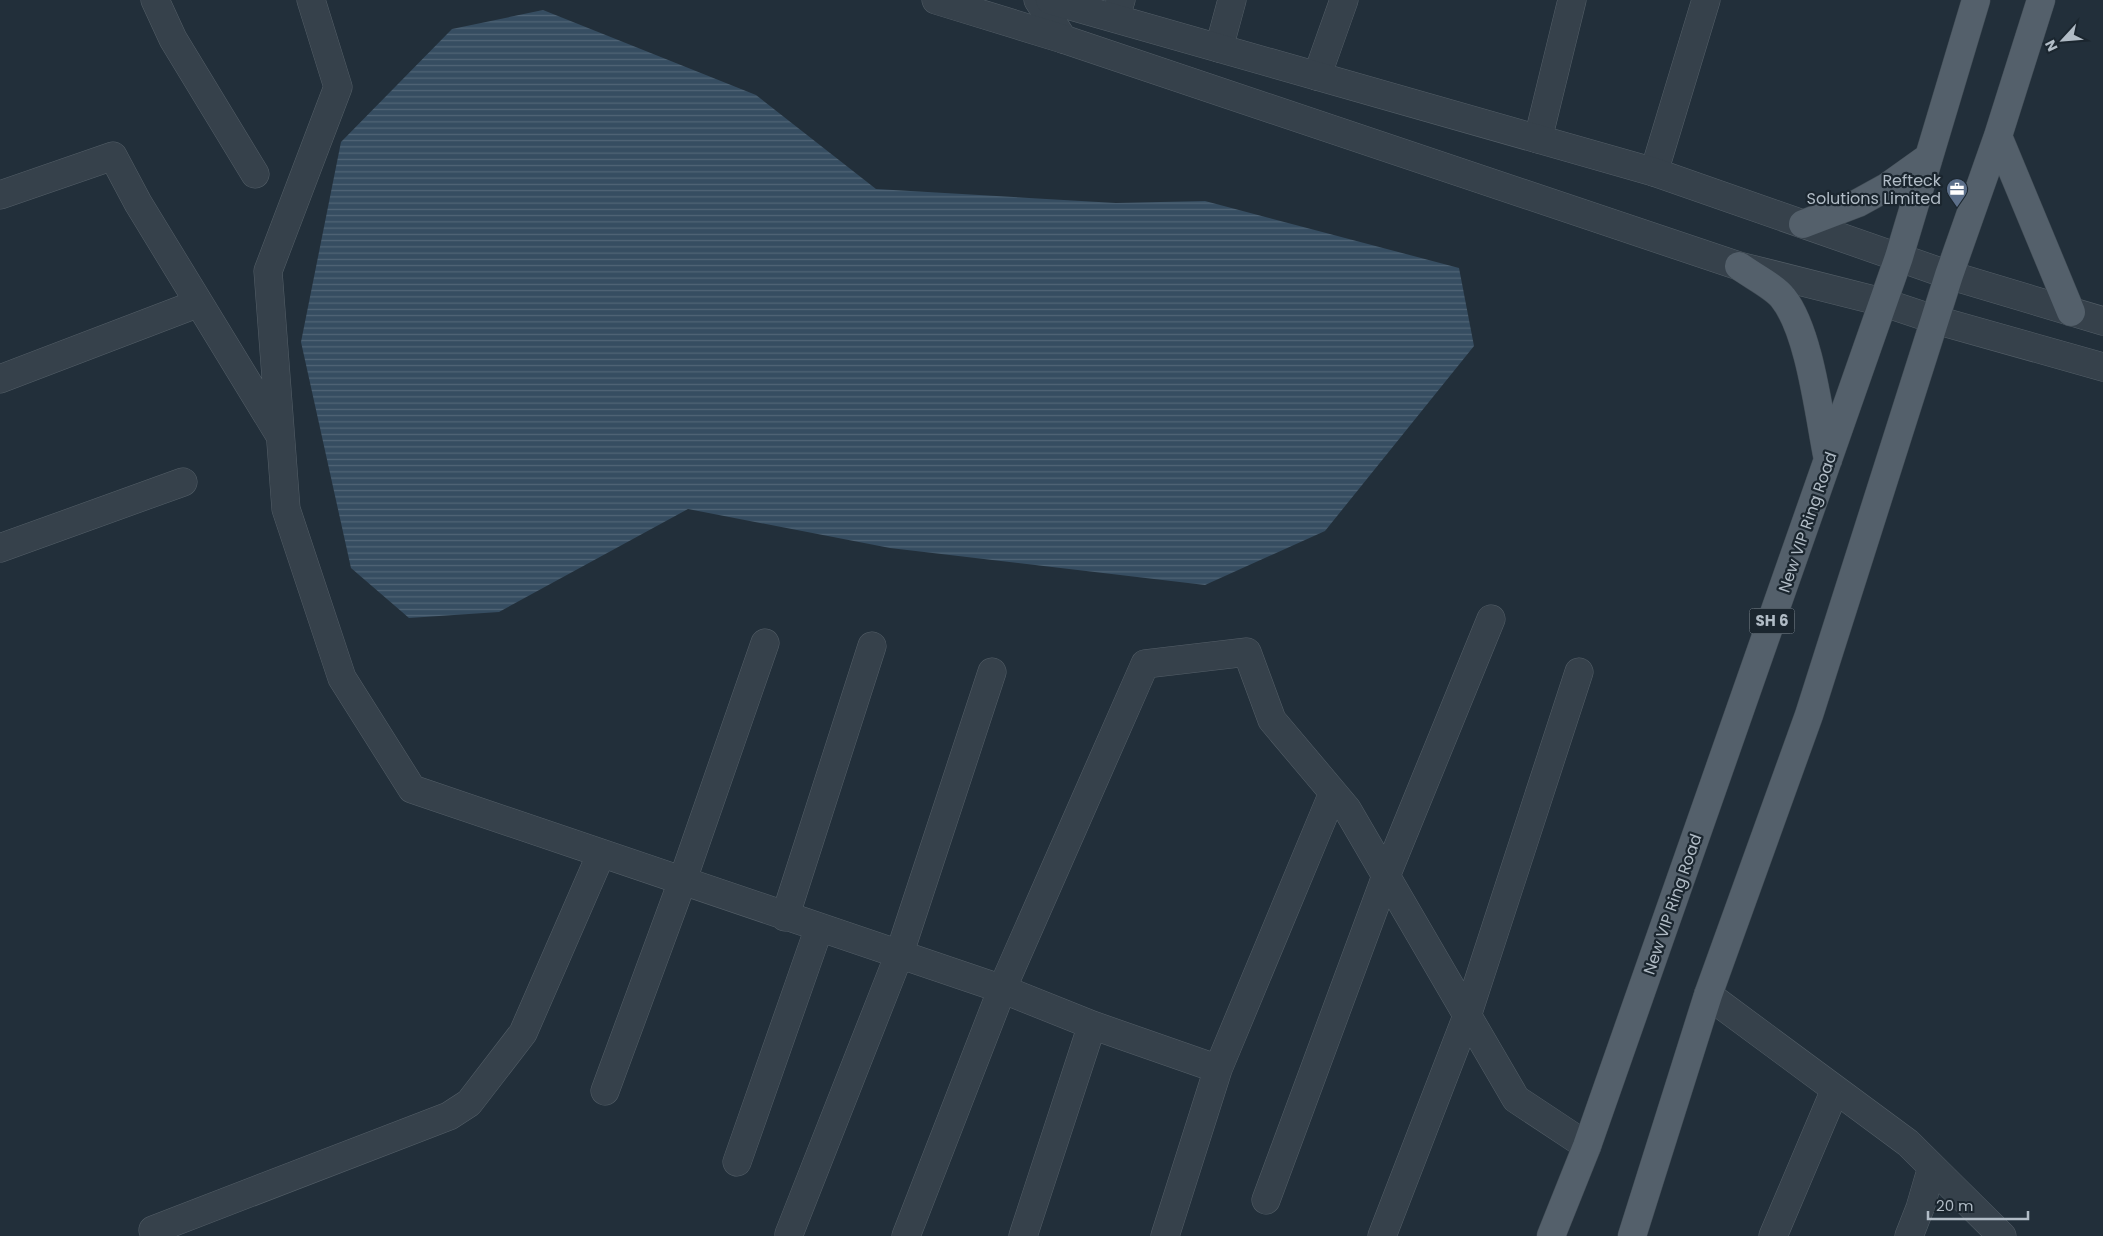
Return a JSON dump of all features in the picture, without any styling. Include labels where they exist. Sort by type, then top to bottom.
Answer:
[{"type":"main road","name":"New VIP Ring Road","points":[[1551,1236],[1587,1146],[1899,257],[1976,0]]},
{"type":"main road","points":[[1632,1236],[1708,995],[1809,715],[1936,320],[1949,274],[1998,136],[2042,0]]},
{"type":"main road","points":[[1998,136],[2071,312]]},
{"type":"main road","points":[[1803,224],[1858,203],[1887,187],[1929,157]]},
{"type":"main road","points":[[1739,266],[1782,296],[1794,316],[1805,348],[1828,462]]},
{"type":"street","points":[[155,0],[172,39],[255,174]]},
{"type":"street","points":[[311,0],[338,88],[268,271],[286,509],[342,678],[412,789],[1002,989],[1092,1025],[1218,1069]]},
{"type":"street","points":[[936,0],[1063,39],[1739,266],[1882,302],[1936,320],[2103,367]]},
{"type":"street","points":[[1038,0],[1063,39]]},
{"type":"street","points":[[1050,0],[1118,9],[1219,48],[1654,172],[1949,274],[2103,321]]},
{"type":"street","points":[[1219,48],[1232,0]]},
{"type":"street","points":[[1317,76],[1344,0]]},
{"type":"street","points":[[1538,139],[1572,0]]},
{"type":"street","points":[[1654,172],[1706,0]]},
{"type":"street","points":[[0,195],[113,156],[138,203],[281,437]]},
{"type":"street","points":[[0,379],[199,303]]},
{"type":"street","points":[[0,548],[182,482]]},
{"type":"street","points":[[1266,1200],[1386,876],[1491,619]]},
{"type":"street","points":[[605,1091],[682,882],[765,644]]},
{"type":"street","points":[[785,917],[872,646]]},
{"type":"street","points":[[906,1236],[1002,989],[1145,664],[1247,652],[1272,720],[1347,809],[1516,1099],[1587,1146]]},
{"type":"street","points":[[788,1234],[899,955],[992,672]]},
{"type":"street","points":[[1382,1236],[1467,1016],[1579,672]]},
{"type":"street","points":[[1165,1236],[1218,1069],[1332,792]]},
{"type":"street","points":[[153,1230],[449,1116],[469,1103],[523,1034],[601,854]]},
{"type":"street","points":[[737,1162],[819,928]]},
{"type":"street","points":[[1708,995],[1908,1143],[2002,1236]]},
{"type":"street","points":[[1023,1236],[1092,1025]]},
{"type":"street","points":[[1773,1236],[1835,1090]]},
{"type":"street","points":[[1909,1236],[1920,1208],[1932,1167]]},
{"type":"water","points":[[543,10],[756,95],[876,189],[1116,203],[1205,201],[1459,268],[1474,346],[1325,531],[1205,585],[890,548],[688,509],[499,612],[409,618],[351,568],[301,342],[341,142],[452,29]]},
{"type":"place","name":"Refteck Solutions Limited","points":[[1957,208]]}]
